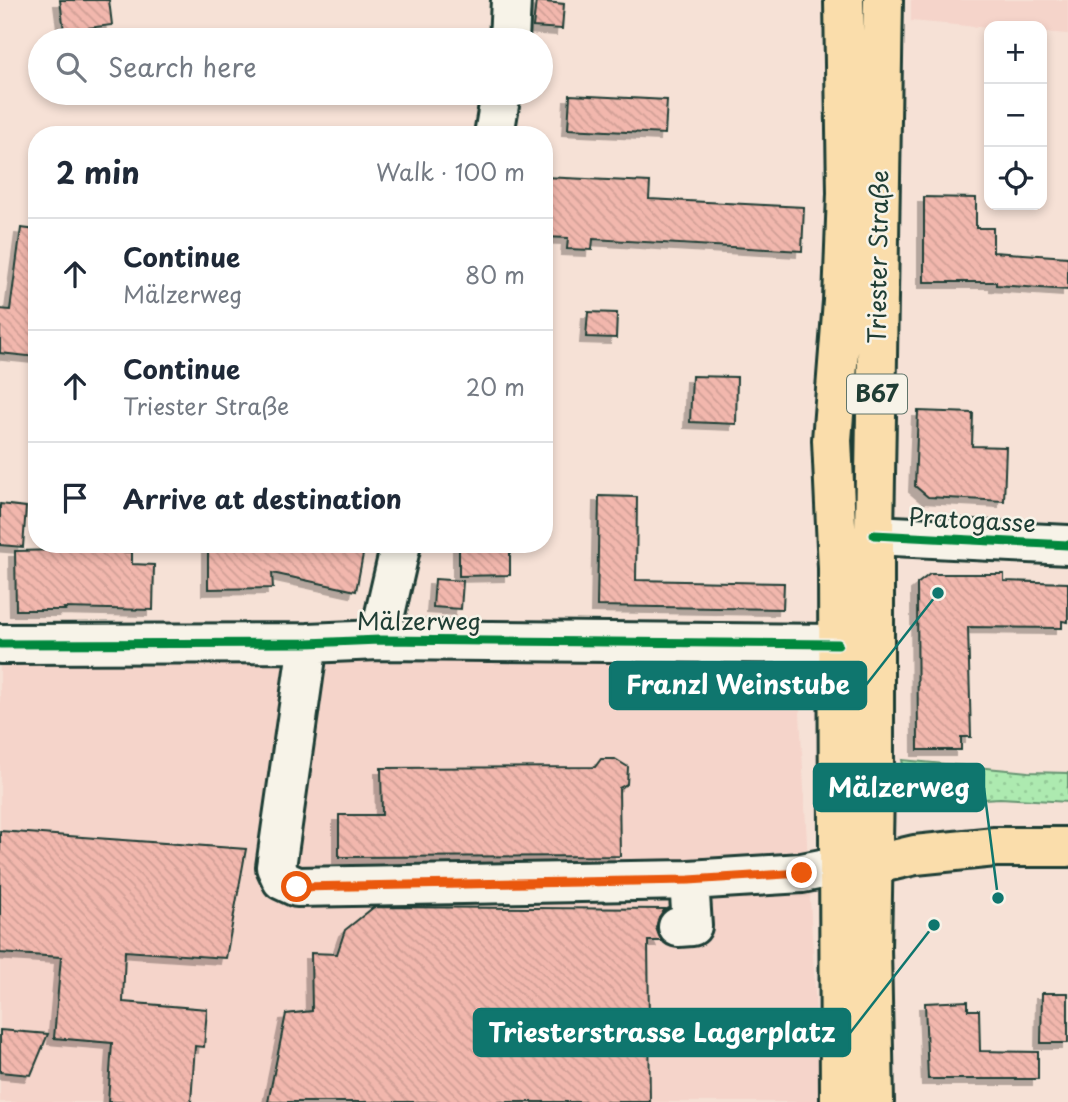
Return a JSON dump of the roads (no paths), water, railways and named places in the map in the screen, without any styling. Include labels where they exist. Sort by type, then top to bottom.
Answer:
[{"type":"main road","name":"Triester Straße","points":[[844,0],[847,193],[843,301],[832,440],[838,568],[839,789],[871,948],[874,1102]]},
{"type":"main road","name":"Triester Straße","points":[[840,1102],[874,535],[883,0]]},
{"type":"main road","points":[[855,866],[968,849],[1068,847]]},
{"type":"street","points":[[510,28],[511,0]]},
{"type":"street","points":[[496,126],[499,105]]},
{"type":"street","name":"Pratogasse","points":[[874,535],[1068,545]]},
{"type":"street","points":[[379,640],[399,553]]},
{"type":"street","name":"Mälzerweg","points":[[0,644],[308,643],[379,640],[838,644]]},
{"type":"street","points":[[308,643],[276,867],[282,880],[297,887],[689,880],[802,873],[855,866]]},
{"type":"street","points":[[678,927],[692,926],[689,880]]},
{"type":"place","name":"Franzl Weinstube","points":[[938,593]]},
{"type":"place","name":"Mälzerweg","points":[[998,898]]},
{"type":"place","name":"Triesterstrasse Lagerplatz","points":[[934,925]]}]
